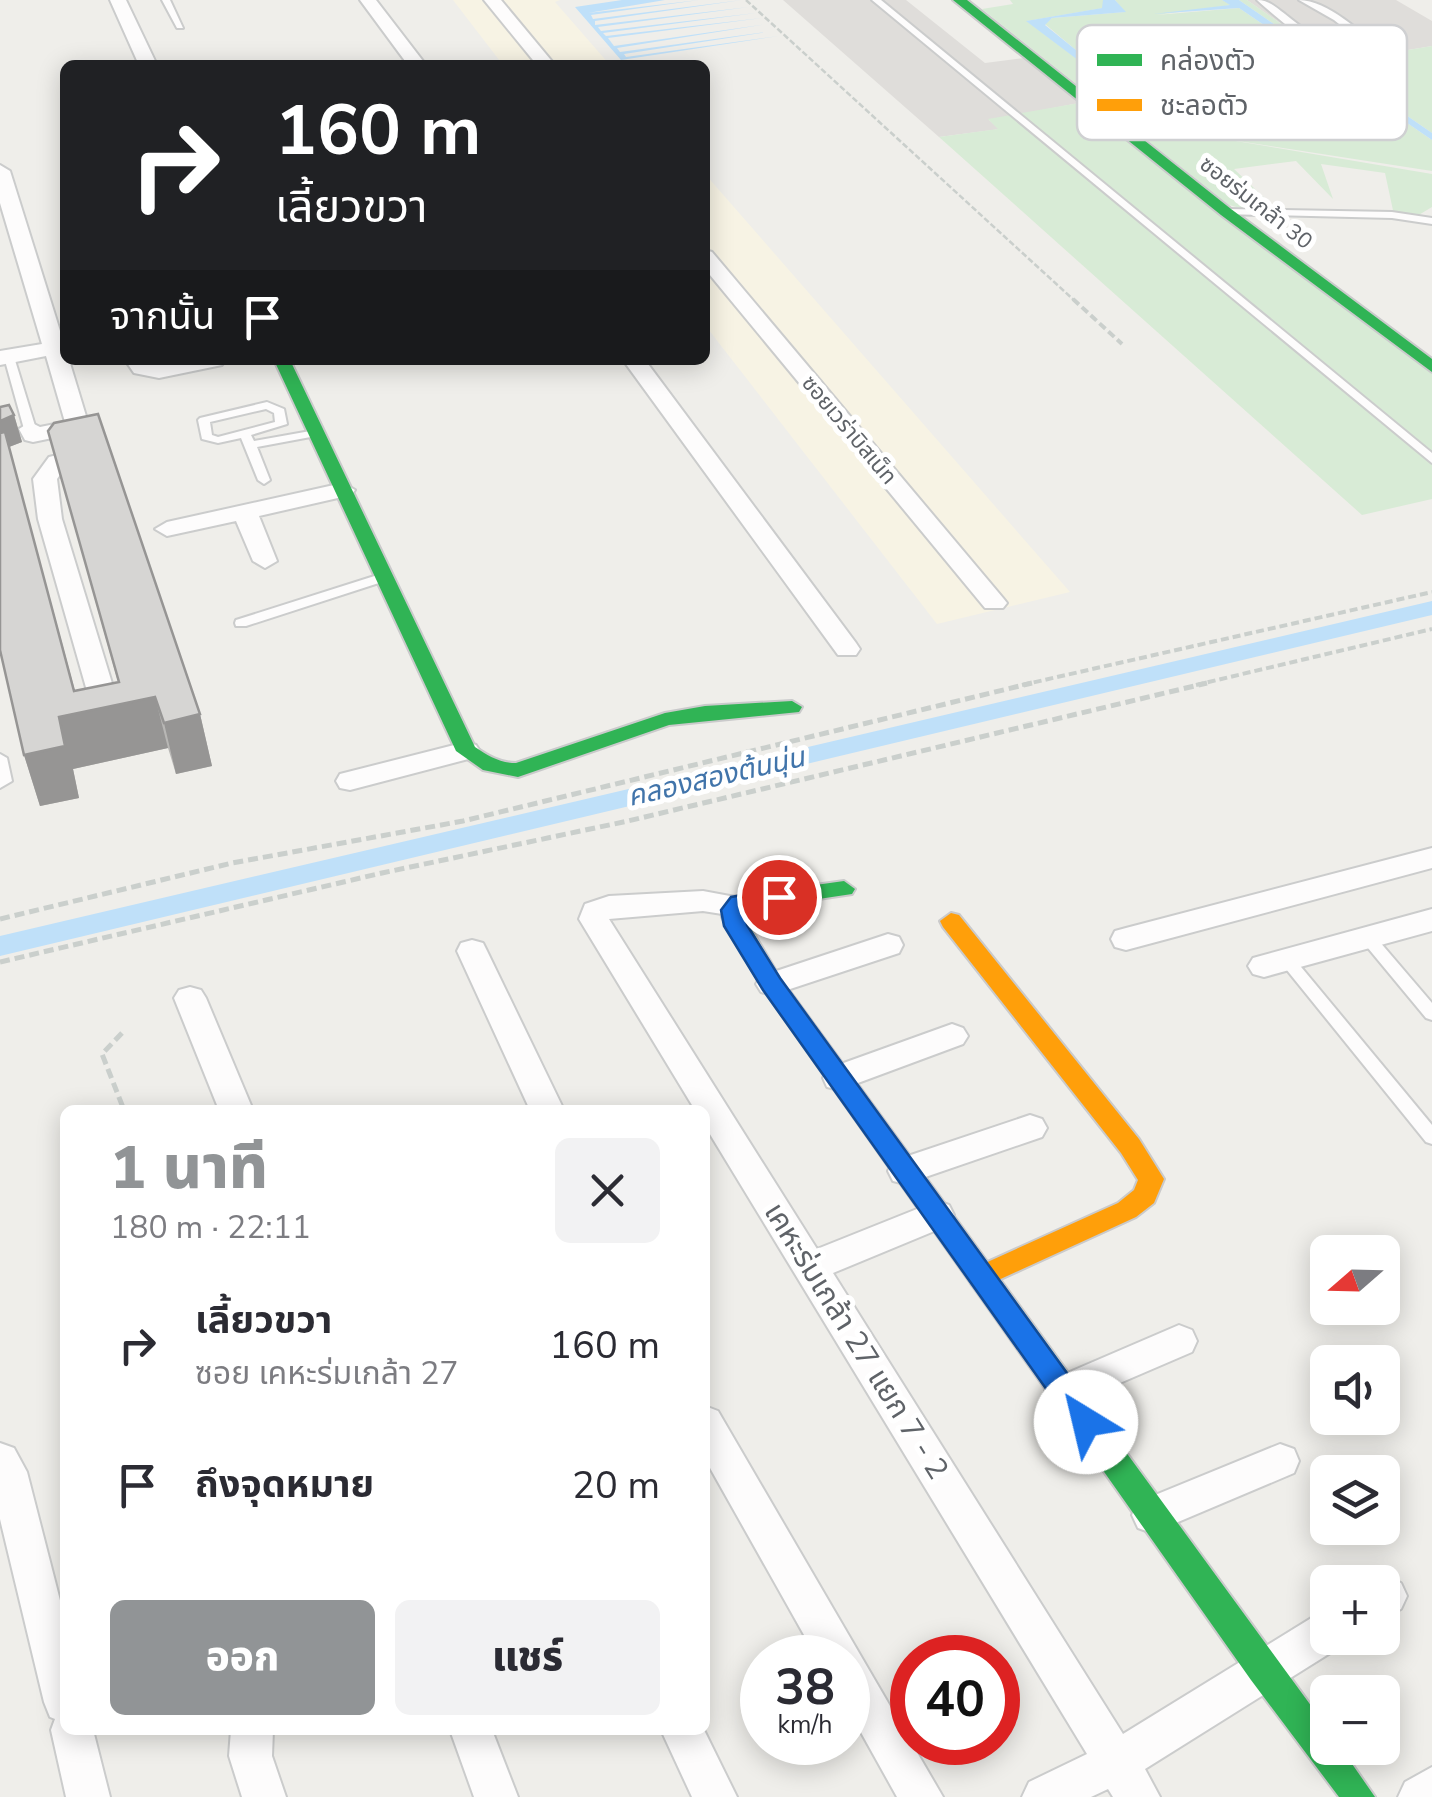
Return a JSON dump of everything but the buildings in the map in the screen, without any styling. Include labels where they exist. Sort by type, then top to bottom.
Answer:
[{"type":"street","points":[[118,0],[146,60]]},
{"type":"street","points":[[368,0],[413,60]]},
{"type":"street","points":[[492,0],[542,60]]},
{"type":"street","name":"ซอยร่มเกล้า 30","points":[[959,0],[1077,94]]},
{"type":"street","name":"ซอยร่มเกล้า 30","points":[[1135,140],[1432,367]]},
{"type":"street","points":[[0,171],[55,348],[72,444],[45,479],[50,519],[112,727]]},
{"type":"street","name":"ซอยเวร่าบิสเน็ท","points":[[710,262],[994,603]]},
{"type":"street","points":[[5,358],[55,348]]},
{"type":"street","points":[[140,365],[158,371],[189,365]]},
{"type":"street","points":[[284,365],[466,752],[488,767],[502,772],[518,770],[665,719],[792,706]]},
{"type":"street","points":[[638,365],[847,650]]},
{"type":"street","points":[[32,432],[37,452],[72,444]]},
{"type":"street","points":[[167,529],[343,490]]},
{"type":"street","points":[[245,512],[265,561]]},
{"type":"street","points":[[350,781],[466,752]]},
{"type":"street","points":[[1126,940],[1432,858]]},
{"type":"street","points":[[844,889],[735,906],[732,910],[736,926],[772,984],[981,1277],[1262,1669],[1360,1797]]},
{"type":"street","name":"เคหะร่มเกล้า 27 แยก 7 - 2","points":[[709,1105],[594,920],[596,911],[609,906],[702,900],[735,906]]},
{"type":"street","points":[[950,920],[1130,1146],[1151,1179],[1144,1196],[1127,1210],[981,1277]]},
{"type":"street","points":[[1275,963],[1432,920]]},
{"type":"street","points":[[772,984],[888,945]]},
{"type":"street","points":[[472,951],[545,1105]]},
{"type":"street","points":[[190,998],[234,1105]]},
{"type":"street","points":[[839,1078],[952,1036]]},
{"type":"street","name":"เคหะร่มเกล้า 27 แยก 7 - 2","points":[[710,1106],[1128,1780]]},
{"type":"street","points":[[906,1171],[1030,1128]]},
{"type":"street","points":[[810,1267],[937,1215]]},
{"type":"street","points":[[1064,1390],[1180,1342]]},
{"type":"street","points":[[710,1432],[827,1635]]},
{"type":"street","points":[[1152,1515],[1280,1461]]},
{"type":"street","points":[[4,1466],[60,1683]]},
{"type":"street","points":[[1044,1797],[1128,1780],[1262,1669],[1310,1641]]},
{"type":"street","points":[[870,1708],[921,1797]]},
{"type":"street","points":[[73,1735],[88,1797]]},
{"type":"street","points":[[251,1735],[250,1766],[264,1797]]},
{"type":"street","points":[[473,1735],[496,1797]]},
{"type":"street","points":[[684,1735],[714,1797]]},
{"type":"street","points":[[1420,1797],[1432,1789]]},
{"type":"lane","points":[[166,0],[180,26]]},
{"type":"lane","points":[[876,0],[1432,459]]},
{"type":"lane","points":[[1261,0],[1298,25]]},
{"type":"lane","points":[[1303,0],[1345,25]]},
{"type":"lane","points":[[1226,212],[1392,215],[1432,221]]},
{"type":"lane","points":[[5,358],[32,432]]},
{"type":"lane","points":[[248,440],[281,424],[280,411],[273,406],[260,406],[216,415],[202,423],[206,437],[212,440],[248,440],[316,434]]},
{"type":"lane","points":[[248,440],[264,480]]},
{"type":"lane","points":[[241,623],[384,577]]},
{"type":"lane","points":[[0,758],[6,782],[0,783]]},
{"type":"lane","points":[[1368,938],[1432,1014]]},
{"type":"lane","points":[[1275,963],[1432,1137]]},
{"type":"path","points":[[746,0],[1122,344]]},
{"type":"path","points":[[0,919],[232,863],[463,821],[1048,679],[1432,592]]},
{"type":"path","points":[[0,962],[382,873],[628,821],[1432,629]]},
{"type":"path","points":[[122,1033],[102,1054],[122,1105]]},
{"type":"shaded area","points":[[453,0],[560,0],[555,2],[606,60],[499,60]]},
{"type":"shaded area","points":[[783,0],[906,0],[985,63],[1024,58],[1077,101],[989,120],[1000,129],[939,137]]},
{"type":"shaded area","points":[[1247,0],[1396,0],[1432,21],[1432,46],[1407,50],[1407,25],[1283,25]]},
{"type":"shaded area","points":[[710,180],[1070,592],[937,624],[710,331]]},
{"type":"green space","points":[[1010,0],[1103,0],[1103,8],[1027,21],[1077,59],[1077,84],[982,9],[1013,4]]},
{"type":"green space","points":[[1115,0],[1222,0],[1232,5],[1156,15],[1239,8],[1264,25],[1077,25],[1077,51],[1045,24],[1052,18],[1125,12]]},
{"type":"green space","points":[[1239,0],[1247,0],[1283,25],[1275,25]]},
{"type":"green space","points":[[1432,46],[1432,133],[1407,116],[1407,50]]},
{"type":"green space","points":[[1077,103],[1077,140],[1127,140],[1432,374],[1432,499],[1362,515],[939,137],[998,129],[988,119]]},
{"type":"green space","points":[[1407,123],[1432,140],[1432,171],[1231,140],[1407,140]]},
{"type":"green space","points":[[1147,140],[1230,140],[1432,174],[1432,207],[1417,216],[1394,215],[1385,173],[1321,164],[1333,199],[1296,161],[1234,169],[1278,211],[1255,212],[1229,205]]},
{"type":"water","points":[[622,0],[665,0],[588,13],[699,0],[591,15],[593,19],[742,0],[595,21],[595,25],[749,7],[598,27],[601,31],[756,13],[603,33],[606,36],[762,18],[608,38],[614,46],[767,24],[617,48],[620,52],[774,31],[624,54],[626,57],[779,36],[621,60],[575,7]]},
{"type":"water","points":[[1103,0],[1115,0],[1126,12],[1052,18],[1045,25],[1077,51],[1077,59],[1026,21],[1102,8]]},
{"type":"water","points":[[1222,0],[1239,0],[1275,25],[1264,25],[1239,8],[1153,14],[1230,5]]},
{"type":"water","points":[[1407,116],[1432,133],[1432,140],[1407,123]]},
{"type":"waterway","name":"คลองสองต้นนุ่น","points":[[0,946],[1432,608]]},
{"type":"traffic: fast","points":[[959,0],[1077,94]]},
{"type":"traffic: fast","points":[[1135,140],[1432,367]]},
{"type":"traffic: fast","points":[[284,365],[466,751],[497,768],[518,770],[665,719],[705,712],[792,707]]},
{"type":"traffic: fast","points":[[844,889],[739,903],[732,910],[733,917],[772,984],[1262,1669],[1359,1797]]},
{"type":"traffic: slow","points":[[951,921],[1130,1146],[1151,1179],[1145,1196],[1127,1210],[981,1277]]},
{"type":"route","points":[[779,897],[739,903],[732,910],[736,926],[772,984],[1086,1422]]}]
